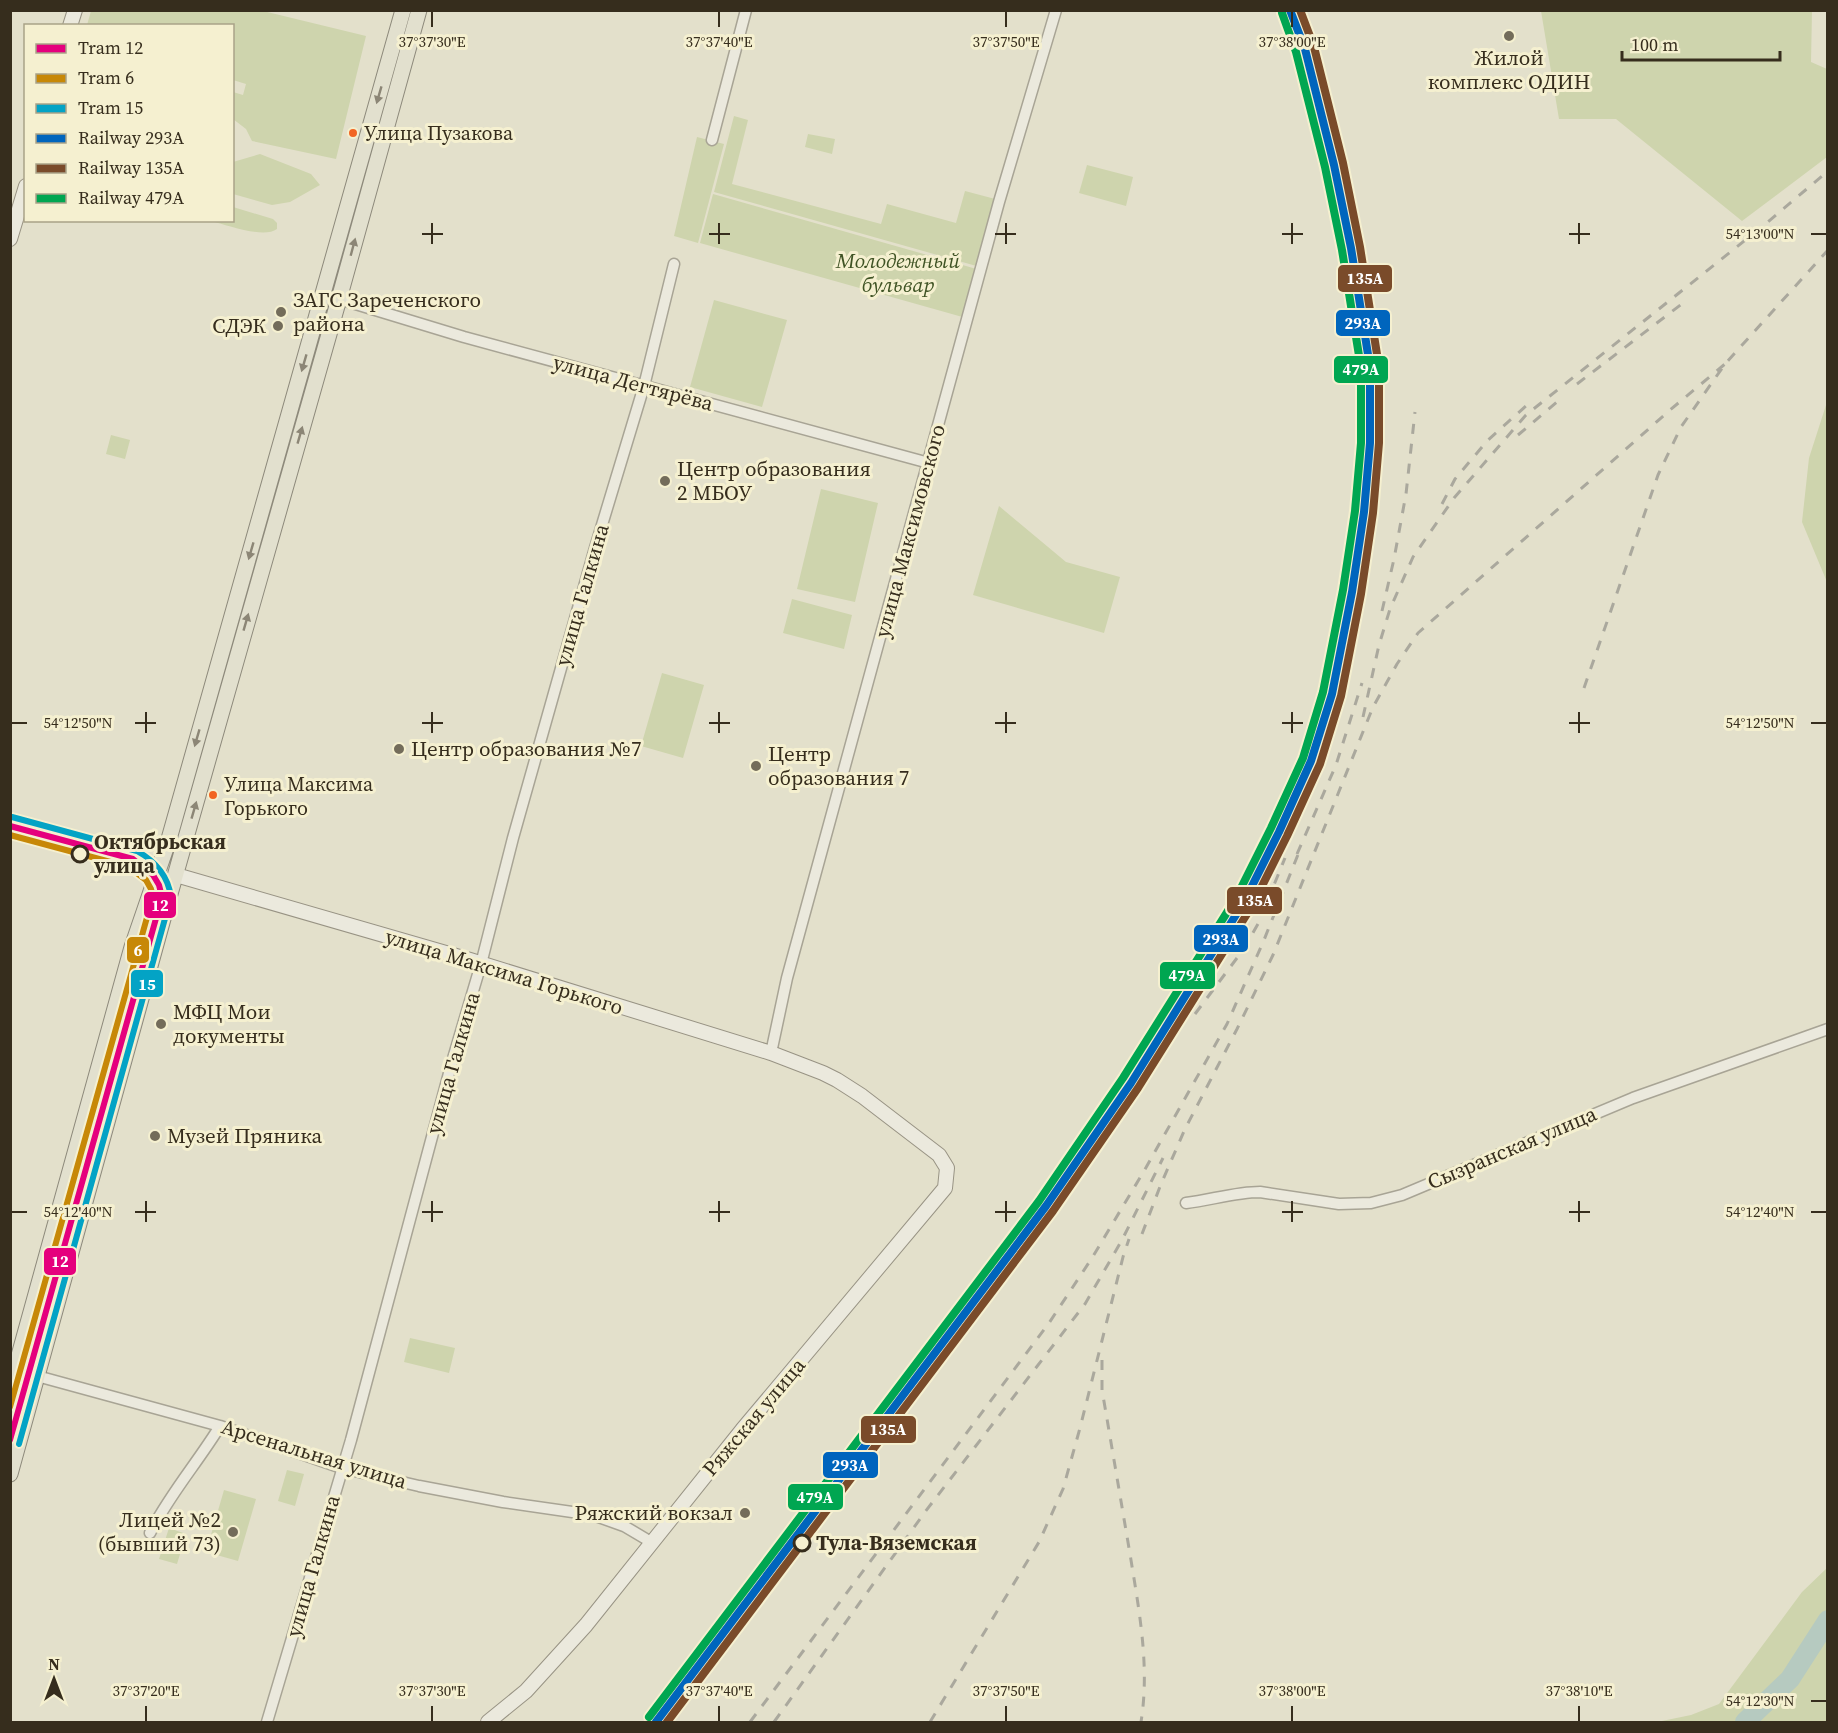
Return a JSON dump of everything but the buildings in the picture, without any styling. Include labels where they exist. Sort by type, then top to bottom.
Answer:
[{"type":"main road","points":[[10,1474],[339,299],[410,11]]},
{"type":"main road","points":[[10,1388],[13,1369],[132,947],[169,839],[403,40]]},
{"type":"main road","name":"улица Максима Горького","points":[[158,870],[176,875]]},
{"type":"main road","name":"Арсенальная улица","points":[[13,1369],[37,1376]]},
{"type":"street","points":[[712,140],[746,10]]},
{"type":"street","name":"улица Максимовского","points":[[771,1053],[787,978],[999,202],[1056,10]]},
{"type":"street","points":[[10,239],[24,193]]},
{"type":"street","name":"улица Галкина","points":[[267,1722],[342,1468],[452,1062],[481,964],[513,838],[644,386],[674,264]]},
{"type":"street","name":"улица Дегтярёва","points":[[339,299],[464,337],[929,463]]},
{"type":"street","name":"улица Максима Горького","points":[[10,829],[158,870]]},
{"type":"street","name":"улица Максима Горького","points":[[176,875],[481,964],[771,1053],[823,1073],[862,1096],[939,1155],[947,1168],[945,1188]]},
{"type":"street","name":"Сызранская улица","points":[[1186,1203],[1248,1192],[1339,1204],[1371,1203],[1402,1195],[1633,1098],[1827,1029]]},
{"type":"street","name":"Ряжская улица","points":[[488,1722],[526,1691],[586,1625],[742,1430],[945,1188]]},
{"type":"street","name":"Арсенальная улица","points":[[37,1376],[220,1426],[342,1468],[503,1502],[593,1515],[624,1526],[651,1542]]},
{"type":"street","points":[[150,1533],[160,1513],[203,1454],[220,1426]]},
{"type":"green space","points":[[259,10],[366,36],[336,159],[252,141],[246,129],[234,120],[234,92],[243,95],[246,84],[234,80],[234,24],[87,24],[91,11]]},
{"type":"green space","points":[[1541,11],[1812,11],[1811,62],[1827,69],[1827,157],[1742,221],[1616,119],[1559,119]]},
{"type":"green space","points":[[734,116],[748,120],[732,184],[881,224],[887,204],[956,223],[965,191],[999,200],[980,267],[714,192]]},
{"type":"green space","points":[[808,134],[835,139],[832,154],[805,147]]},
{"type":"green space","points":[[697,137],[724,144],[698,243],[674,236]]},
{"type":"green space","points":[[260,154],[311,174],[320,185],[290,202],[272,205],[234,194],[234,162]]},
{"type":"green space","points":[[1087,165],[1133,177],[1126,206],[1079,193]]},
{"type":"green space","name":"Молодежный бульвар","points":[[713,194],[980,270],[966,318],[700,243]]},
{"type":"green space","points":[[234,207],[273,219],[277,223],[277,229],[263,233],[214,222],[234,222]]},
{"type":"green space","points":[[714,300],[787,320],[762,407],[690,387]]},
{"type":"green space","points":[[1827,402],[1827,582],[1802,522],[1809,458]]},
{"type":"green space","points":[[111,435],[130,440],[125,459],[106,454]]},
{"type":"green space","points":[[821,489],[878,503],[855,602],[797,589]]},
{"type":"green space","points":[[999,506],[1066,562],[1120,577],[1104,633],[973,595]]},
{"type":"green space","points":[[792,599],[852,615],[844,649],[783,633]]},
{"type":"green space","points":[[662,673],[704,685],[683,758],[641,746]]},
{"type":"green space","points":[[410,1338],[455,1348],[449,1373],[404,1362]]},
{"type":"green space","points":[[287,1470],[304,1474],[295,1506],[278,1501]]},
{"type":"green space","points":[[224,1490],[256,1499],[238,1561],[206,1552]]},
{"type":"green space","points":[[169,1528],[186,1534],[177,1564],[159,1559]]},
{"type":"green space","points":[[1827,1568],[1827,1722],[1657,1722],[1691,1715],[1719,1704],[1802,1592]]},
{"type":"waterway","points":[[1745,1722],[1790,1679],[1828,1620]]},
{"type":"railway","points":[[1363,717],[1379,645],[1390,609],[1413,557],[1454,498],[1526,415],[1763,226],[1828,171]]},
{"type":"railway","points":[[1584,688],[1658,475],[1681,427],[1725,364],[1828,250]]},
{"type":"railway","points":[[1577,384],[1683,303]]},
{"type":"railway","points":[[1142,1234],[1185,1129],[1273,955],[1373,707],[1397,664],[1418,633],[1725,364]]},
{"type":"railway","points":[[1518,435],[1557,402]]},
{"type":"railway","points":[[1442,504],[1455,479],[1488,440],[1527,405]]},
{"type":"railway","points":[[1382,611],[1406,494],[1415,412]]},
{"type":"railway","points":[[1297,854],[1336,765],[1362,683]]},
{"type":"railway","points":[[750,1722],[1049,1323],[1092,1258],[1227,1024],[1301,847]]},
{"type":"railway","points":[[1267,902],[1285,858]]},
{"type":"railway","points":[[1195,1014],[1243,950],[1274,896]]},
{"type":"railway","points":[[774,1722],[925,1512],[1085,1304],[1122,1240],[1163,1158]]},
{"type":"railway","points":[[987,1282],[1051,1212]]},
{"type":"railway","points":[[930,1722],[1039,1542],[1063,1489],[1129,1239]]},
{"type":"railway","points":[[1102,1360],[1102,1390],[1140,1617],[1144,1659],[1141,1722]]},
{"type":"tram line","name":"15","points":[[12,817],[137,851],[149,859],[164,875],[171,897],[19,1444]]},
{"type":"tram line","name":"12","points":[[10,826],[133,859],[153,875],[162,897],[10,1440]]},
{"type":"tram line","name":"6","points":[[10,835],[129,867],[146,880],[153,896],[10,1407]]},
{"type":"rail line","name":"293А","points":[[656,1722],[1046,1206],[1131,1083],[1244,902],[1311,761],[1332,694],[1352,592],[1364,512],[1370,443],[1370,367],[1351,248],[1334,165],[1305,49],[1290,10]]},
{"type":"rail line","name":"135А","points":[[667,1722],[1053,1211],[1138,1088],[1252,906],[1320,764],[1341,696],[1361,594],[1373,513],[1379,443],[1379,367],[1360,247],[1343,163],[1314,47],[1300,10]]},
{"type":"rail line","name":"479А","points":[[649,1717],[1039,1201],[1123,1078],[1236,898],[1303,758],[1323,692],[1343,590],[1355,511],[1361,443],[1361,368],[1342,250],[1325,167],[1296,52],[1282,13]]},
{"type":"place","name":"Жилой комплекс ОДИН","points":[[1509,36]]},
{"type":"place","name":"Улица Пузакова","points":[[353,133]]},
{"type":"place","name":"ЗАГС Зареченского района","points":[[281,312]]},
{"type":"place","name":"СДЭК","points":[[278,326]]},
{"type":"place","name":"Центр образования 2 МБОУ","points":[[665,481]]},
{"type":"place","name":"Центр образования №7","points":[[399,749]]},
{"type":"place","name":"Центр образования 7","points":[[756,766]]},
{"type":"place","name":"Улица Максима Горького","points":[[213,795]]},
{"type":"place","name":"Октябрьская улица","points":[[80,854]]},
{"type":"place","name":"МФЦ Мои документы","points":[[161,1024]]},
{"type":"place","name":"Музей Пряника","points":[[155,1136]]},
{"type":"place","name":"Ряжский вокзал","points":[[745,1513]]},
{"type":"place","name":"Лицей №2 (бывший 73)","points":[[233,1532]]},
{"type":"place","name":"Тула-Вяземская","points":[[802,1543]]}]
